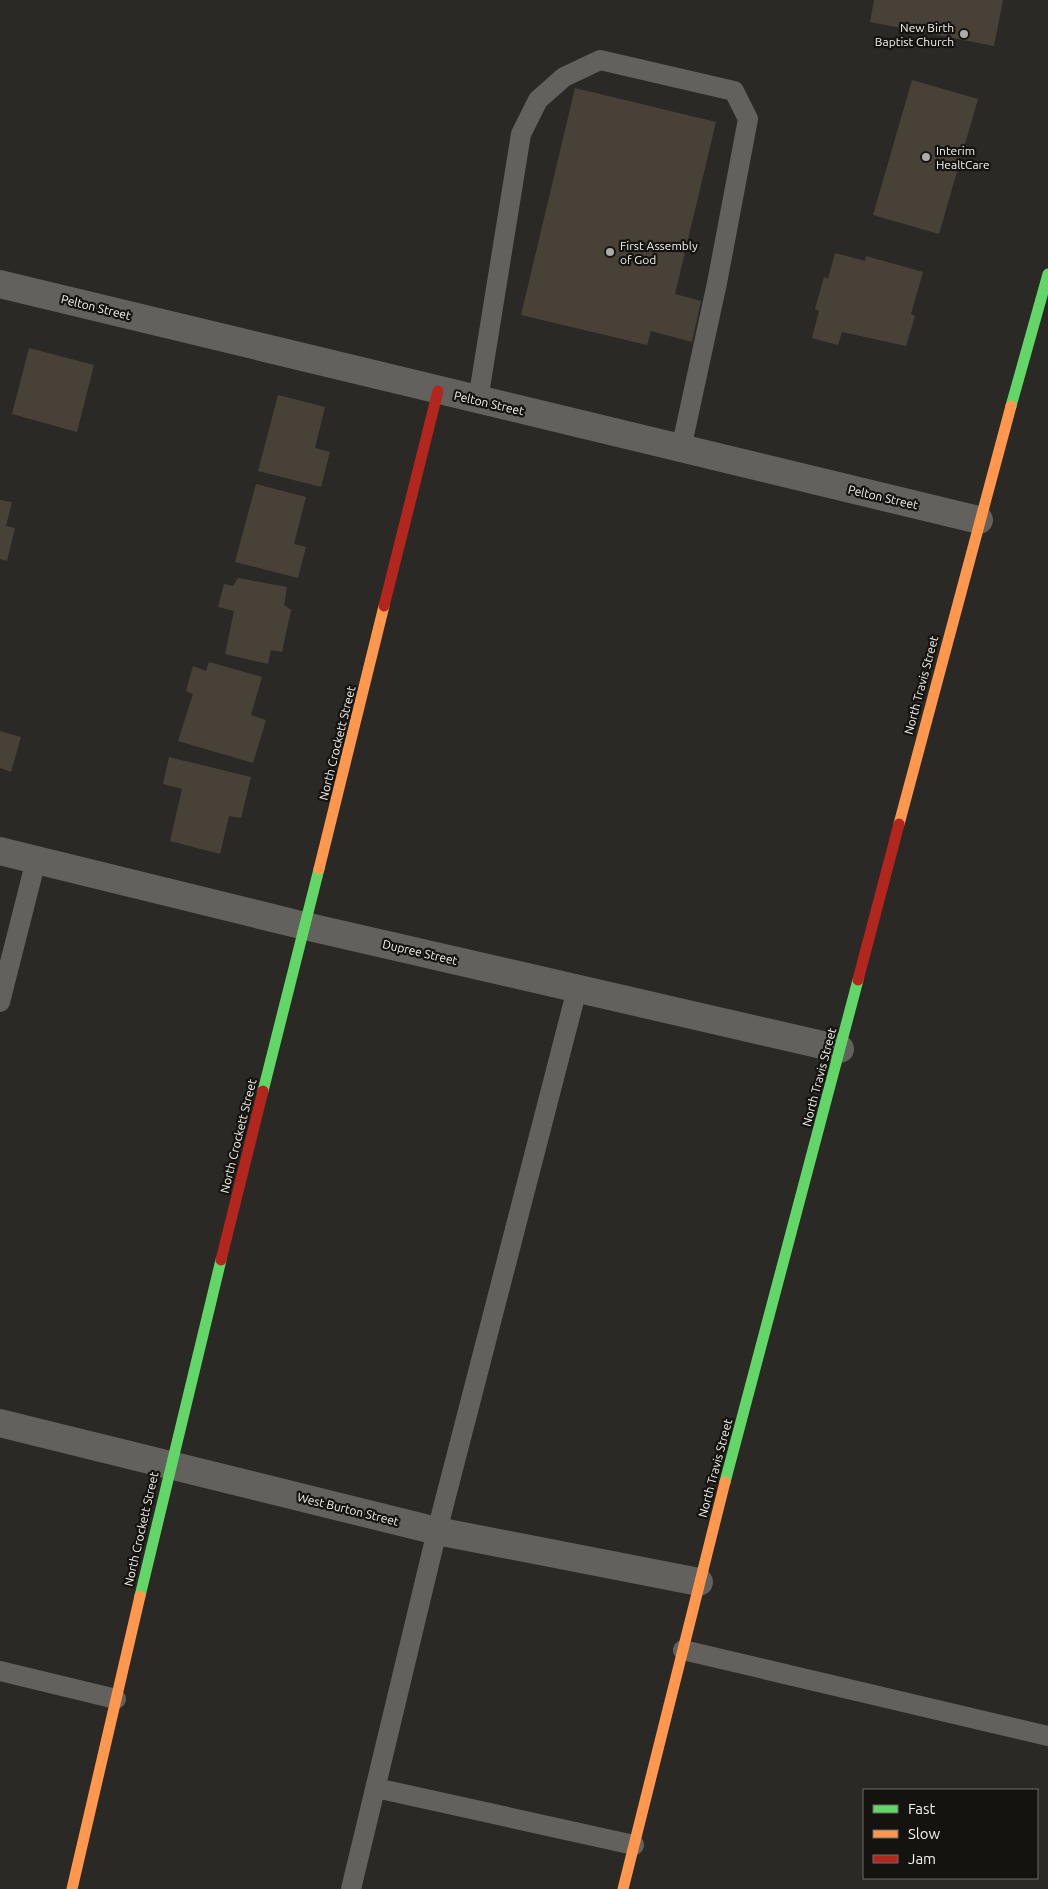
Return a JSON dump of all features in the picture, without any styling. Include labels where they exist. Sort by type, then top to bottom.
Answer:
[{"type":"main road","name":"North Travis Street","points":[[623,1889],[699,1582],[978,520],[1048,274]]},
{"type":"main road","name":"North Crockett Street","points":[[72,1889],[170,1465],[438,391]]},
{"type":"street","name":"Pelton Street","points":[[0,284],[978,520]]},
{"type":"street","name":"Dupree Street","points":[[0,851],[305,926],[840,1049]]},
{"type":"street","name":"West Burton Street","points":[[0,1423],[437,1531],[699,1582]]},
{"type":"lane","points":[[478,400],[521,134],[538,100],[564,77],[600,60],[734,91],[748,119],[718,283],[681,449]]},
{"type":"lane","points":[[0,1002],[36,860]]},
{"type":"lane","points":[[351,1889],[437,1531],[577,989]]},
{"type":"lane","points":[[683,1650],[1048,1736]]},
{"type":"lane","points":[[0,1671],[116,1699]]},
{"type":"lane","points":[[376,1788],[634,1845]]},
{"type":"building","name":"New Birth Baptist Church","points":[[874,0],[1003,0],[994,46],[870,22]]},
{"type":"building","name":"Interim HealtCare","points":[[912,80],[978,99],[939,234],[873,215]]},
{"type":"building","name":"First Assembly of God","points":[[575,88],[716,122],[675,294],[701,301],[692,342],[651,331],[647,345],[521,315]]},
{"type":"building","points":[[835,253],[865,261],[866,256],[923,272],[911,314],[915,316],[906,346],[842,332],[838,345],[812,338],[819,311],[815,309],[824,277],[828,279]]},
{"type":"building","points":[[29,348],[94,365],[77,432],[12,414]]},
{"type":"building","points":[[278,395],[325,407],[315,448],[330,452],[321,487],[258,471]]},
{"type":"building","points":[[256,484],[306,497],[294,544],[306,547],[298,578],[235,562]]},
{"type":"building","points":[[0,500],[12,502],[6,526],[15,528],[7,561],[0,559]]},
{"type":"building","points":[[238,578],[287,587],[284,605],[291,610],[282,652],[271,650],[268,664],[225,654],[234,611],[218,607],[224,584],[233,586]]},
{"type":"building","points":[[209,662],[262,677],[251,715],[266,720],[253,763],[178,741],[193,694],[186,691],[193,666],[206,671]]},
{"type":"building","points":[[0,731],[21,737],[11,772],[0,768]]},
{"type":"building","points":[[169,757],[251,777],[241,818],[229,816],[220,854],[170,841],[182,789],[163,784]]},
{"type":"traffic: fast","points":[[1011,406],[1048,274]]},
{"type":"traffic: fast","points":[[263,1091],[319,869]]},
{"type":"traffic: fast","points":[[725,1482],[858,980]]},
{"type":"traffic: fast","points":[[140,1596],[221,1260]]},
{"type":"traffic: slow","points":[[899,824],[1011,406]]},
{"type":"traffic: slow","points":[[319,869],[384,606]]},
{"type":"traffic: slow","points":[[623,1889],[725,1482]]},
{"type":"traffic: slow","points":[[72,1889],[140,1596]]},
{"type":"traffic: jam","points":[[384,606],[438,391]]},
{"type":"traffic: jam","points":[[858,980],[899,824]]},
{"type":"traffic: jam","points":[[221,1260],[263,1091]]},
{"type":"place","name":"New Birth Baptist Church","points":[[964,34]]},
{"type":"place","name":"Interim HealtCare","points":[[926,157]]},
{"type":"place","name":"First Assembly of God","points":[[610,252]]}]
